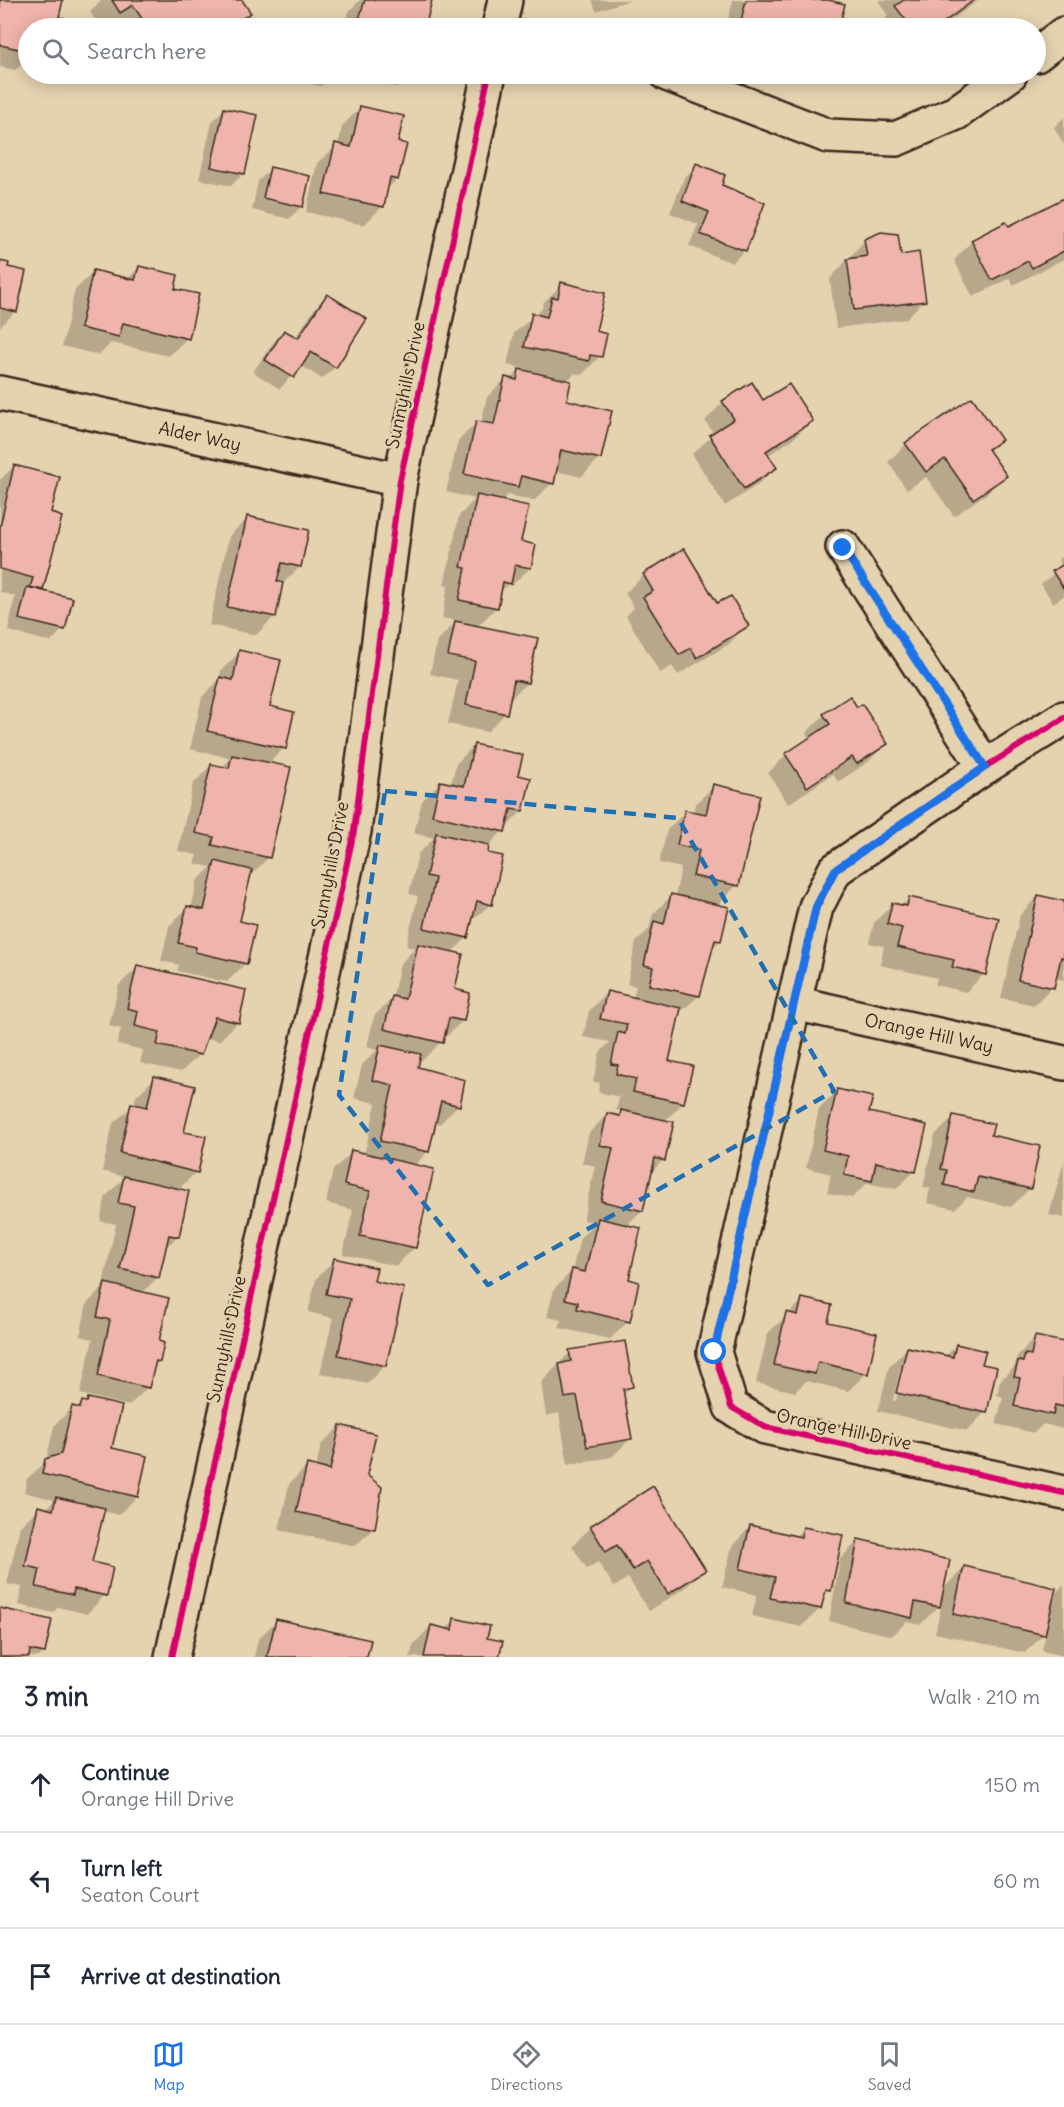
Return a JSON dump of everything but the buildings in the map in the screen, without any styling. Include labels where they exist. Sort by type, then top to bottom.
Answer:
[{"type":"street","points":[[501,18],[505,0]]},
{"type":"street","points":[[1046,47],[1064,34]]},
{"type":"street","name":"Sunnyhills Drive","points":[[171,1657],[354,831],[400,480],[487,84]]},
{"type":"street","points":[[693,84],[828,136],[896,139],[956,113],[996,84]]},
{"type":"street","name":"Alder Way","points":[[0,393],[400,480]]},
{"type":"street","points":[[843,548],[985,767]]},
{"type":"street","name":"Orange Hill Drive","points":[[1064,718],[985,767],[835,870],[816,907],[714,1352],[731,1407],[765,1427],[1064,1493]]},
{"type":"street","name":"Orange Hill Way","points":[[794,1003],[1064,1063]]},
{"type":"highlighted area","points":[[385,791],[678,818],[834,1091],[488,1285],[339,1095]]},
{"type":"cycle path","points":[[172,1657],[354,831],[400,480],[487,84]]},
{"type":"cycle path","points":[[1064,718],[985,767],[835,870],[816,907],[714,1352],[731,1407],[765,1427],[1064,1493]]},
{"type":"route","points":[[714,1352],[816,907],[835,870],[985,767],[843,548]]}]
